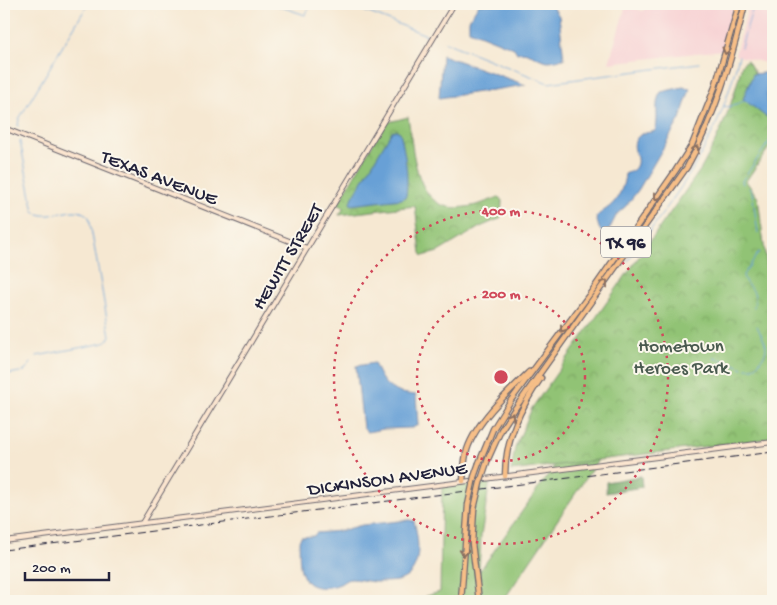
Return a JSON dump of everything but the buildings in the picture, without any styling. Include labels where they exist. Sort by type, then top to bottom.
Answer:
[{"type":"main road","name":"TX 96","points":[[462,601],[468,505],[474,476],[493,429],[537,364],[611,263],[692,144],[715,87],[738,4]]},
{"type":"main road","name":"TX 96","points":[[478,601],[472,544],[474,509],[488,459],[516,406],[678,181],[704,135],[719,98],[747,4]]},
{"type":"main road","points":[[615,257],[620,261]]},
{"type":"main road","points":[[611,263],[616,267]]},
{"type":"main road","points":[[505,476],[508,444],[516,420],[531,392],[573,328]]},
{"type":"main road","points":[[463,481],[466,451],[474,433],[516,384],[537,364]]},
{"type":"street","name":"HEWITT STREET","points":[[142,523],[454,4]]},
{"type":"street","name":"TEXAS AVENUE","points":[[4,128],[307,248]]},
{"type":"street","name":"DICKINSON AVENUE","points":[[4,541],[773,442]]},
{"type":"shaded area","points":[[647,4],[735,4],[723,50],[609,63],[626,5],[643,11]]},
{"type":"shaded area","points":[[749,4],[773,4],[773,65],[735,55]]},
{"type":"green space","name":"Hometown Heroes Park","points":[[747,60],[773,103],[773,142],[746,181],[758,198],[767,269],[773,331],[773,438],[511,471],[515,448],[532,408],[701,169],[726,118],[742,64]]},
{"type":"green space","points":[[408,117],[415,163],[426,191],[435,201],[448,207],[465,207],[499,197],[502,201],[501,217],[499,219],[480,227],[438,252],[423,256],[421,253],[415,206],[339,215],[344,208],[338,204],[385,123]]},
{"type":"green space","points":[[598,460],[503,601],[426,601],[426,596],[440,592],[442,486],[490,480],[481,536],[479,572],[555,465]]},
{"type":"green space","points":[[641,476],[642,487],[606,493],[606,482]]},
{"type":"water","points":[[479,4],[538,4],[553,7],[559,16],[564,59],[548,61],[525,52],[517,53],[514,48],[469,30],[469,20]]},
{"type":"water","points":[[442,55],[526,85],[439,98]]},
{"type":"water","points":[[773,72],[773,83],[767,94],[771,115],[766,117],[743,99],[753,74]]},
{"type":"water","points":[[683,87],[690,89],[680,119],[639,189],[617,214],[608,232],[603,234],[596,217],[616,200],[622,188],[625,174],[635,168],[637,160],[634,143],[636,139],[642,134],[655,131],[657,101],[661,92]]},
{"type":"water","points":[[392,131],[400,132],[405,156],[407,172],[406,196],[402,199],[351,205],[350,202]]},
{"type":"water","points":[[374,363],[389,387],[400,392],[416,395],[418,425],[412,428],[367,432],[363,428],[356,366]]},
{"type":"water","points":[[414,521],[418,547],[416,564],[412,572],[406,577],[397,581],[386,582],[349,579],[328,587],[310,585],[304,578],[300,562],[299,541],[301,537],[314,536],[316,533],[340,531],[362,525]]},
{"type":"waterway","points":[[18,126],[19,119],[88,4]]},
{"type":"waterway","points":[[273,4],[305,15],[312,4]]},
{"type":"waterway","points":[[346,4],[429,36]]},
{"type":"waterway","points":[[741,47],[754,4]]},
{"type":"waterway","points":[[445,42],[548,83],[699,63]]},
{"type":"waterway","points":[[628,261],[682,186],[701,155],[723,109],[739,56]]},
{"type":"waterway","points":[[724,106],[728,107],[744,101]]},
{"type":"waterway","points":[[743,184],[742,181],[773,136]]},
{"type":"waterway","points":[[20,141],[34,212],[48,215],[77,211],[89,217],[110,336],[104,343],[37,356]]},
{"type":"waterway","points":[[749,188],[752,192],[758,233]]},
{"type":"waterway","points":[[754,307],[754,291],[747,284],[743,275],[759,252]]},
{"type":"waterway","points":[[746,368],[754,368],[765,351],[765,343],[757,326]]},
{"type":"waterway","points":[[714,358],[743,368]]},
{"type":"waterway","points":[[4,375],[25,371],[31,363]]},
{"type":"railway","points":[[4,550],[773,452]]}]
